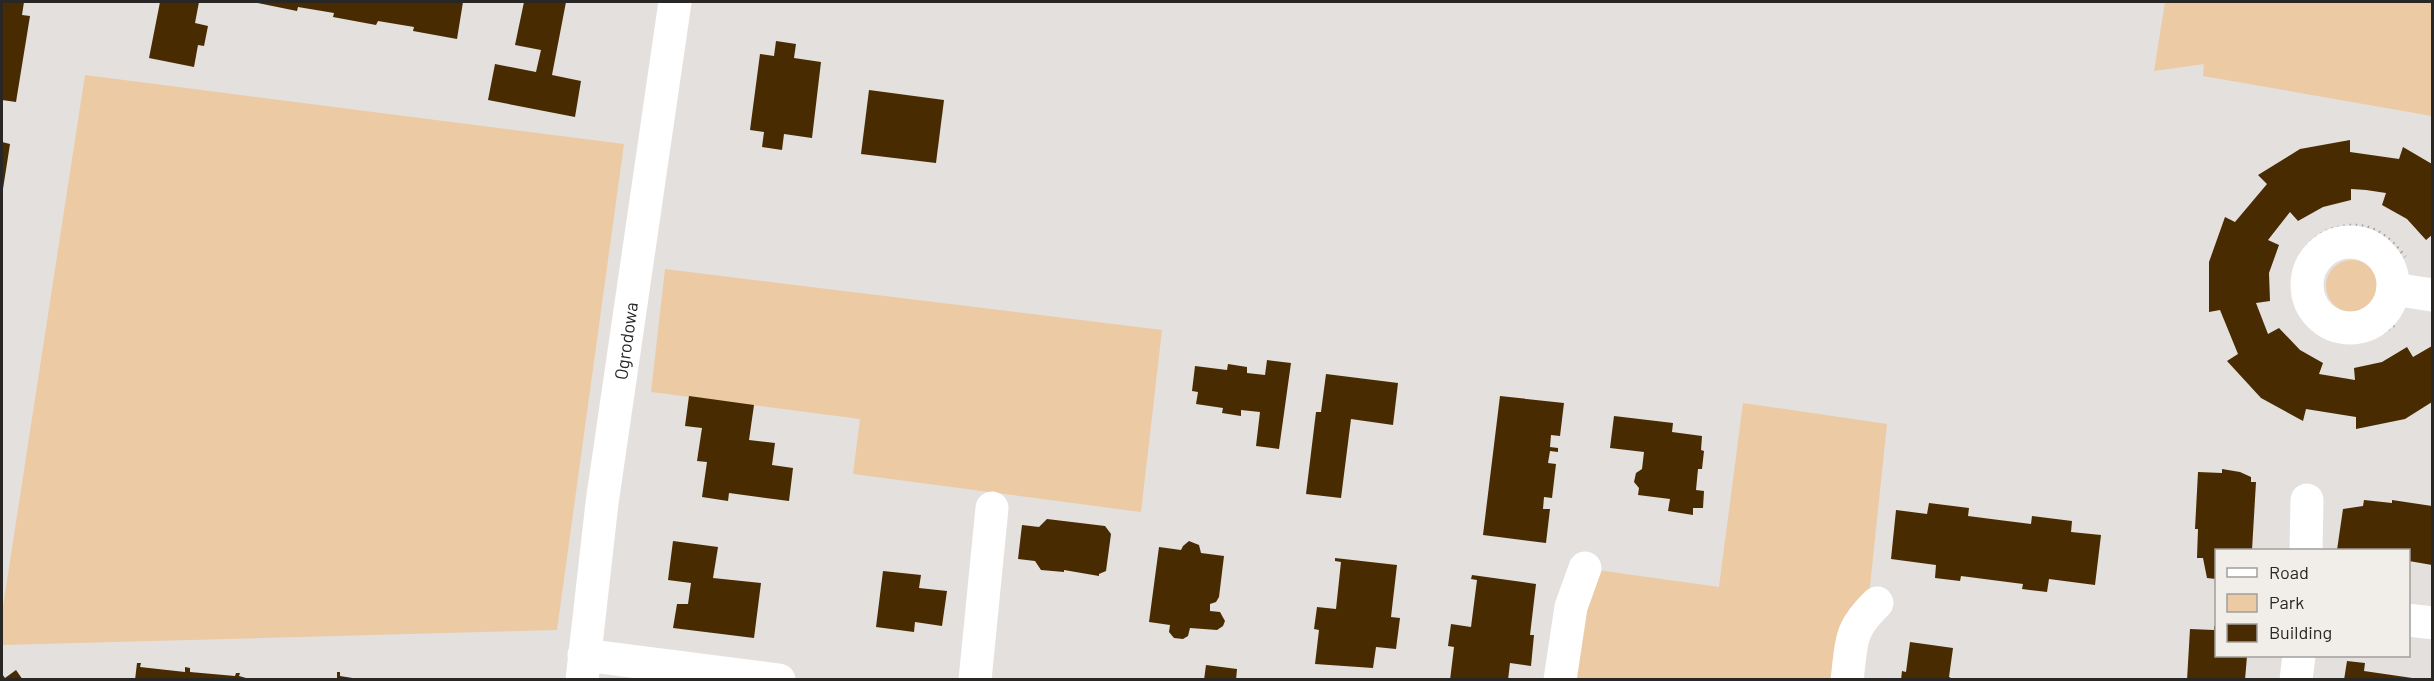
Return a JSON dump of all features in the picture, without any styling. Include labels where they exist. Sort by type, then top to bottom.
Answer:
[{"type":"street","name":"Ogrodowa","points":[[583,667],[602,503],[675,2]]},
{"type":"street","points":[[2402,276],[2433,295]]},
{"type":"street","points":[[2306,549],[2307,500]]},
{"type":"street","points":[[975,680],[992,508]]},
{"type":"street","points":[[1560,680],[1571,607],[1585,568]]},
{"type":"street","points":[[1847,680],[1852,634],[1864,616],[1877,603]]},
{"type":"street","points":[[2410,620],[2433,623]]},
{"type":"street","points":[[2296,680],[2299,657]]},
{"type":"street","points":[[583,667],[779,680]]},
{"type":"path","points":[[2401,321],[2369,338],[2351,340],[2334,338],[2318,329],[2306,317],[2298,302],[2295,284],[2297,267],[2312,241],[2325,232],[2353,225],[2368,227],[2383,233],[2395,243],[2402,276]]},
{"type":"green space","points":[[2165,2],[2432,2],[2432,116],[2203,76],[2204,64],[2154,71]]},
{"type":"green space","points":[[85,75],[624,144],[557,630],[2,645],[2,613]]},
{"type":"green space","points":[[2352,260],[2362,262],[2370,268],[2376,276],[2378,286],[2376,296],[2370,304],[2362,310],[2352,312],[2342,310],[2334,304],[2328,296],[2326,286],[2328,276],[2334,268],[2342,262]]},
{"type":"green space","points":[[665,269],[1162,330],[1141,512],[853,474],[860,419],[651,392]]},
{"type":"green space","points":[[1743,403],[1887,424],[1868,605],[1834,679],[1572,680],[1581,597],[1597,570],[1719,587]]},
{"type":"building","points":[[2,2],[24,2],[22,15],[30,16],[16,102],[2,100]]},
{"type":"building","points":[[160,2],[199,2],[195,23],[208,26],[204,46],[198,45],[194,67],[149,58]]},
{"type":"building","points":[[253,2],[463,2],[457,39],[413,31],[414,27],[378,21],[376,25],[333,17],[334,13],[298,7],[297,11]]},
{"type":"building","points":[[524,2],[566,2],[552,75],[581,81],[575,117],[488,100],[495,64],[536,72],[541,50],[515,45]]},
{"type":"building","points":[[776,41],[796,44],[794,58],[821,62],[812,138],[784,134],[782,150],[762,147],[764,132],[750,130],[760,54],[774,56]]},
{"type":"building","points":[[869,90],[944,100],[936,163],[861,154]]},
{"type":"building","points":[[2350,140],[2350,152],[2399,159],[2403,147],[2432,164],[2432,235],[2426,240],[2407,219],[2382,205],[2386,193],[2351,189],[2351,200],[2323,207],[2298,221],[2290,212],[2268,240],[2279,245],[2269,273],[2270,301],[2256,303],[2268,334],[2279,328],[2300,350],[2323,363],[2319,374],[2355,380],[2354,368],[2382,362],[2407,347],[2413,357],[2432,346],[2432,402],[2405,419],[2356,429],[2356,417],[2306,409],[2303,421],[2261,398],[2227,361],[2238,354],[2220,310],[2209,312],[2209,262],[2225,217],[2235,222],[2267,184],[2258,175],[2300,149]]},
{"type":"building","points":[[2,142],[10,144],[3,189],[2,189]]},
{"type":"building","points":[[1267,360],[1291,363],[1279,449],[1256,446],[1260,412],[1241,410],[1241,416],[1222,413],[1223,408],[1196,404],[1198,392],[1192,391],[1195,366],[1227,370],[1228,364],[1247,367],[1247,373],[1265,375]]},
{"type":"building","points":[[1326,374],[1398,383],[1393,425],[1351,419],[1341,498],[1306,494],[1316,412],[1321,412]]},
{"type":"building","points":[[689,396],[754,405],[749,440],[775,443],[772,465],[793,468],[789,501],[729,493],[728,501],[702,497],[707,462],[697,461],[702,428],[685,426]]},
{"type":"building","points":[[1500,396],[1564,403],[1560,436],[1551,435],[1550,447],[1558,448],[1558,452],[1550,451],[1548,463],[1556,464],[1552,498],[1544,497],[1543,509],[1550,509],[1546,543],[1483,535]]},
{"type":"building","points":[[1614,416],[1673,423],[1672,432],[1702,436],[1701,450],[1704,451],[1702,469],[1698,469],[1696,490],[1704,491],[1703,508],[1693,508],[1693,515],[1668,511],[1670,499],[1638,495],[1639,488],[1634,482],[1636,473],[1642,469],[1644,452],[1610,448]]},
{"type":"building","points":[[2222,469],[2240,472],[2251,477],[2251,482],[2256,482],[2252,549],[2215,549],[2215,579],[2207,578],[2203,558],[2197,558],[2198,529],[2195,529],[2198,472],[2222,473]]},
{"type":"building","points":[[2364,500],[2392,503],[2392,500],[2432,506],[2432,565],[2410,561],[2410,549],[2337,549],[2343,509],[2363,506]]},
{"type":"building","points":[[1929,503],[1969,508],[1968,516],[1999,520],[2031,524],[2032,516],[2072,521],[2071,532],[2101,535],[2095,585],[2049,579],[2047,592],[2022,589],[2023,584],[1961,576],[1960,581],[1935,578],[1936,565],[1891,559],[1896,510],[1927,514]]},
{"type":"building","points":[[1047,519],[1105,526],[1111,534],[1106,571],[1099,576],[1064,570],[1064,572],[1041,570],[1035,561],[1018,559],[1022,525],[1039,527]]},
{"type":"building","points":[[673,541],[718,547],[713,578],[761,583],[754,638],[673,628],[677,604],[688,604],[691,583],[668,580]]},
{"type":"building","points":[[1189,541],[1199,545],[1201,553],[1224,556],[1219,597],[1216,602],[1210,604],[1210,611],[1220,612],[1225,621],[1223,626],[1217,630],[1190,628],[1188,636],[1183,639],[1174,638],[1169,632],[1170,625],[1149,622],[1159,547],[1181,550]]},
{"type":"building","points":[[1335,558],[1397,565],[1391,617],[1400,618],[1396,649],[1376,647],[1373,668],[1315,664],[1319,630],[1314,629],[1317,607],[1336,609],[1341,562],[1335,561]]},
{"type":"building","points":[[883,571],[921,575],[919,588],[947,591],[942,626],[915,622],[914,632],[876,627]]},
{"type":"building","points":[[1472,575],[1536,584],[1530,635],[1534,635],[1531,666],[1510,663],[1508,680],[1450,680],[1454,647],[1448,646],[1451,624],[1471,627],[1477,580],[1471,579]]},
{"type":"building","points":[[2215,626],[2215,657],[2247,657],[2245,680],[2187,680],[2190,629],[2214,630]]},
{"type":"building","points":[[1910,642],[1953,648],[1949,677],[1955,680],[1901,680],[1902,671],[1906,672]]},
{"type":"building","points":[[2347,661],[2365,663],[2364,671],[2426,680],[2344,680]]},
{"type":"building","points":[[137,663],[141,663],[140,667],[185,672],[185,667],[190,668],[190,672],[235,676],[236,673],[240,673],[239,676],[253,680],[135,680]]},
{"type":"building","points":[[1206,665],[1237,669],[1236,680],[1204,680]]},
{"type":"building","points":[[16,670],[23,680],[2,680],[2,674],[5,678]]},
{"type":"building","points":[[337,672],[340,672],[340,676],[365,680],[337,680]]}]
